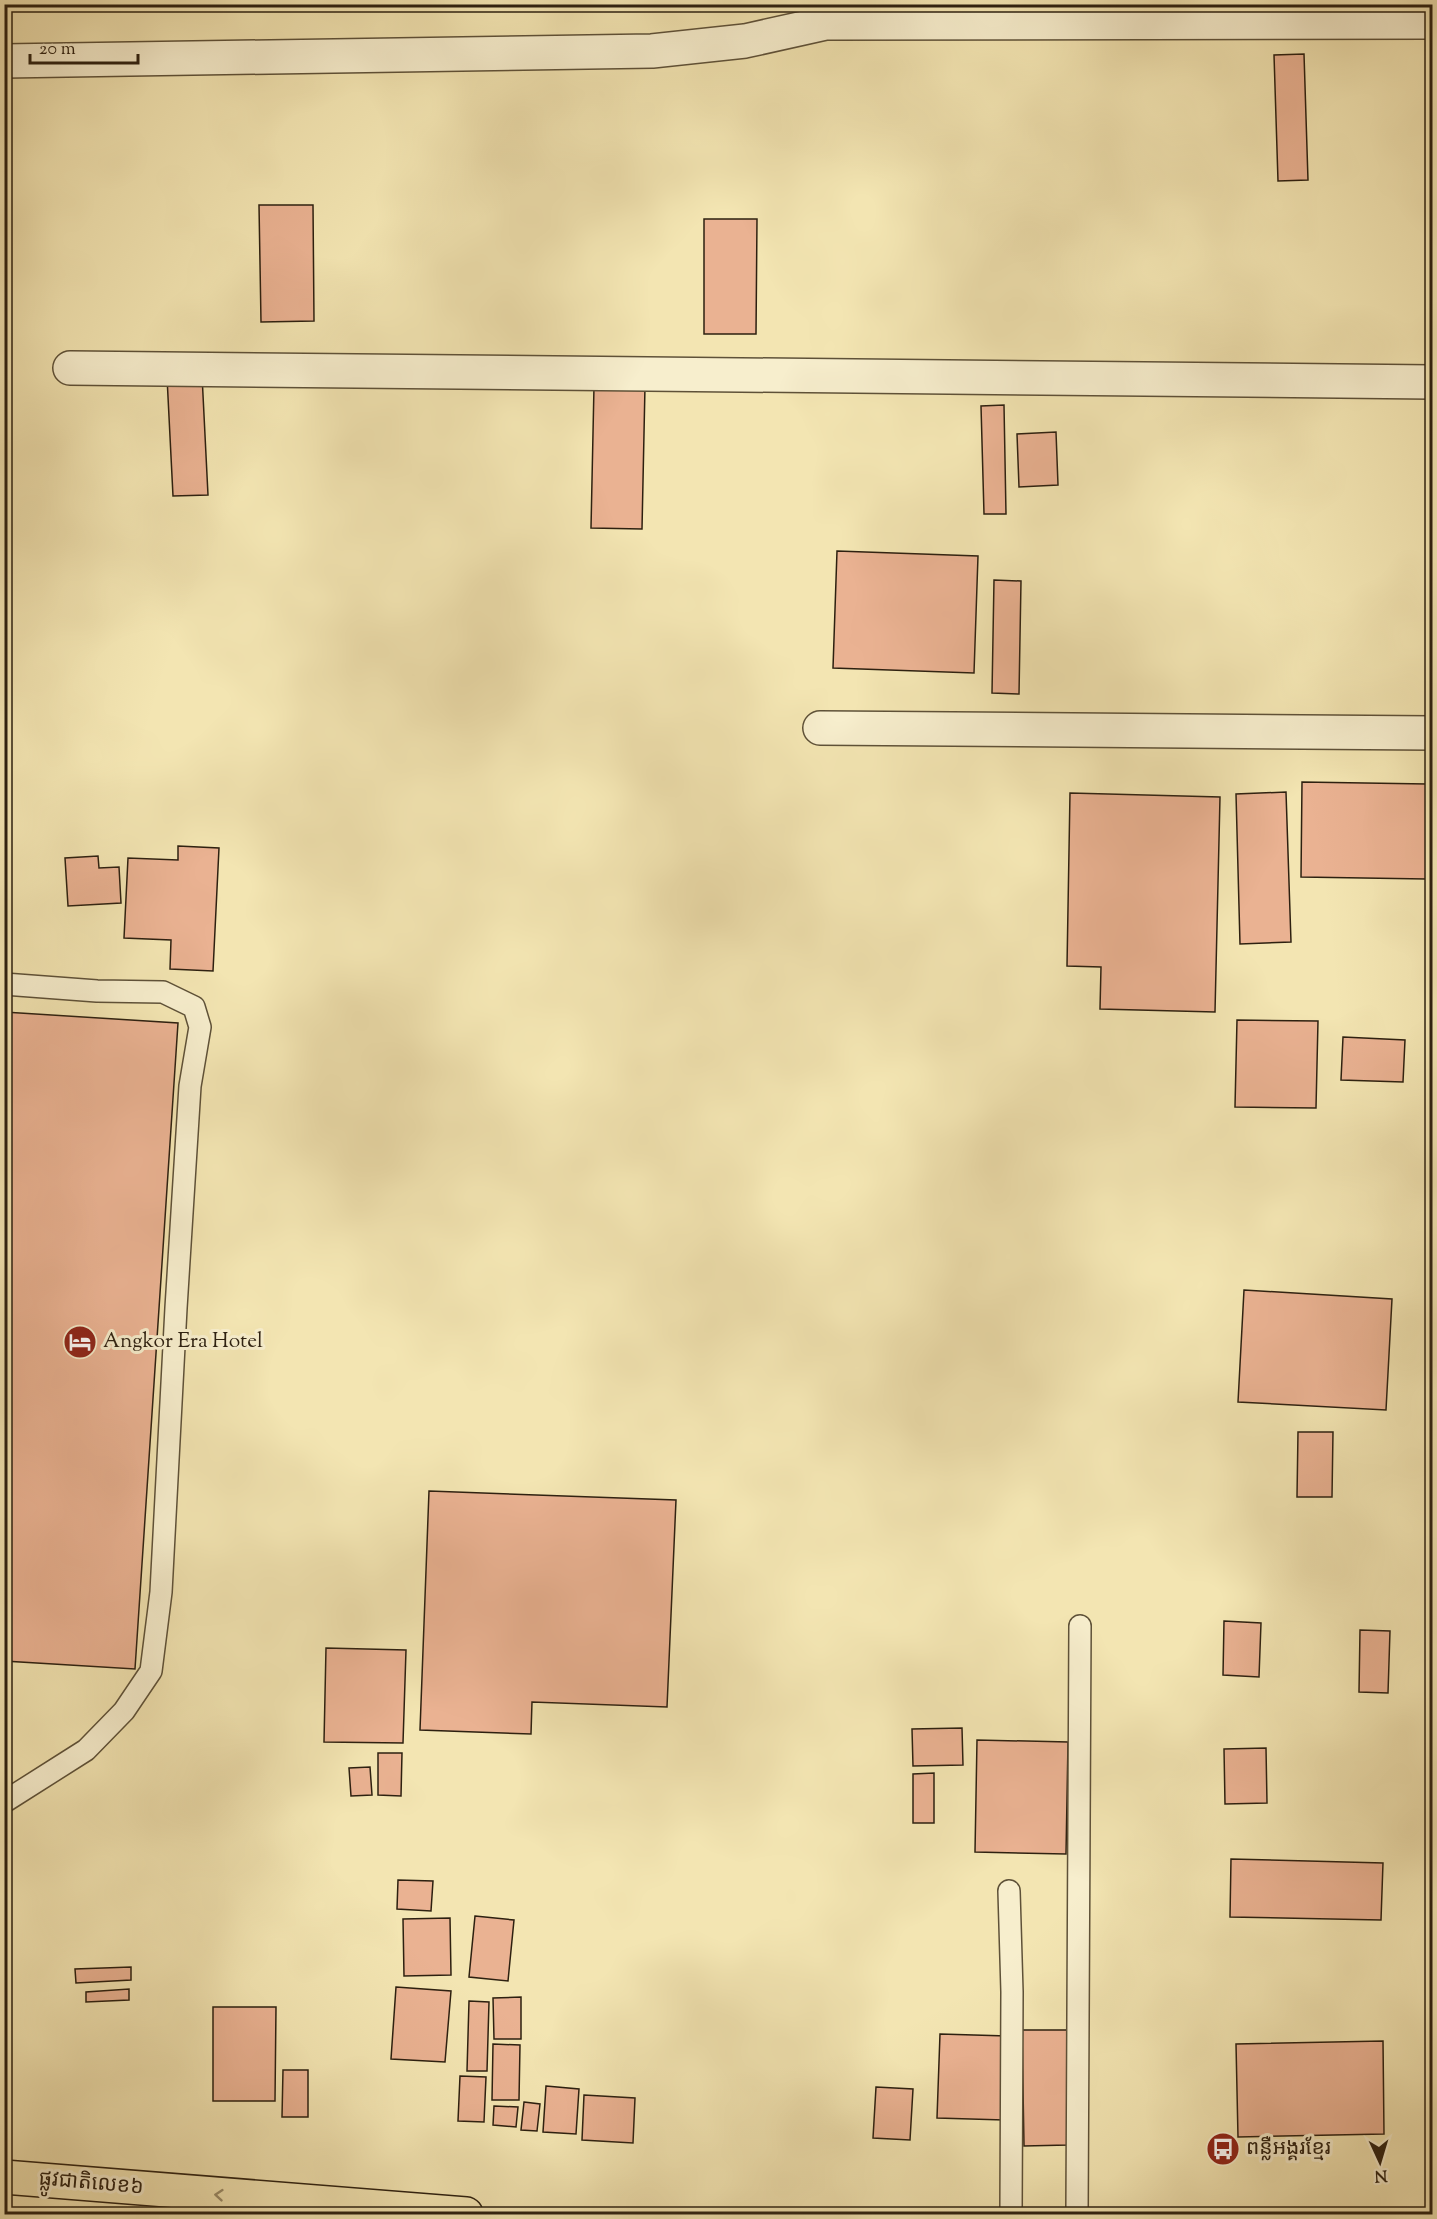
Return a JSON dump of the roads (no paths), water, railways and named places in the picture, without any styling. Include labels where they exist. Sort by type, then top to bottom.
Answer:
[{"type":"highway","name":"ផ្លូវជាតិលេខ៦","points":[[4,2177],[466,2214]]},
{"type":"street","points":[[4,61],[652,51],[745,41],[826,23],[1432,22]]},
{"type":"street","points":[[70,368],[1432,382]]},
{"type":"street","points":[[820,728],[1432,733]]},
{"type":"lane","points":[[4,984],[97,991],[163,992],[194,1007],[200,1027],[190,1086],[161,1592],[151,1671],[124,1712],[86,1750],[4,1802]]},
{"type":"lane","points":[[1077,2214],[1080,1626]]},
{"type":"lane","points":[[1009,1891],[1012,1992],[1011,2214]]},
{"type":"place","name":"Angkor Era Hotel","points":[[80,1342]]},
{"type":"place","name":"ពន្លឺអង្គរខ្មែរ","points":[[1223,2149]]}]
